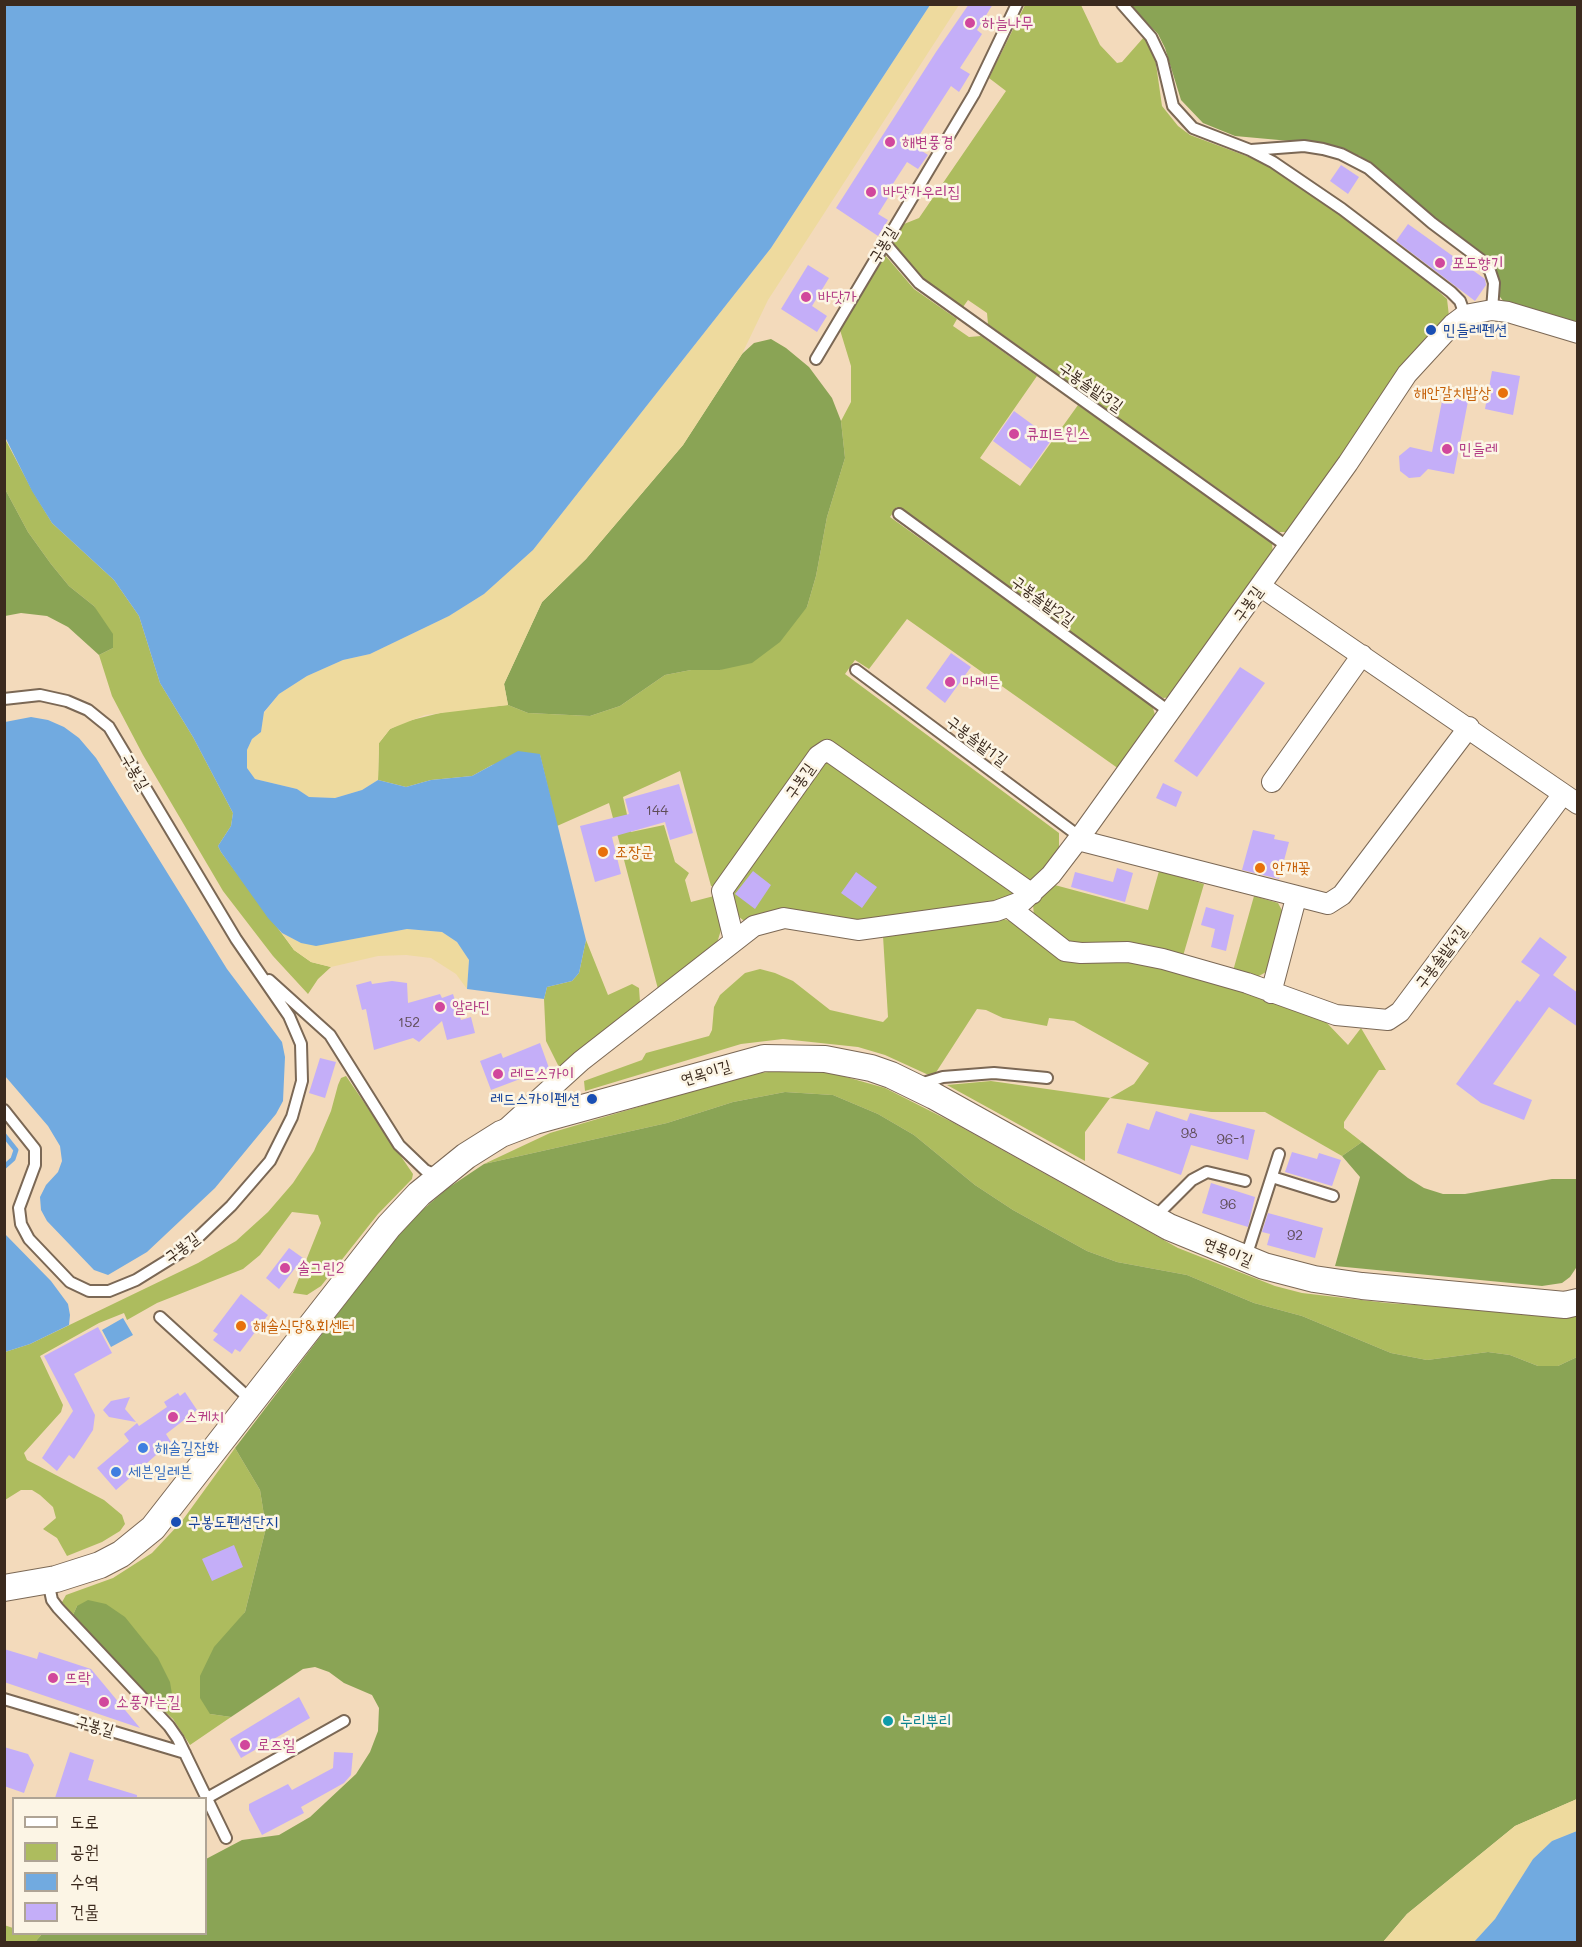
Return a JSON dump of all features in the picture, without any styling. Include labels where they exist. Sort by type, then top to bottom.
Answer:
[{"type":"street","points":[[1465,315],[1492,310],[1508,312],[1578,333]]},
{"type":"street","name":"구봉길","points":[[4,1588],[48,1580],[100,1564],[138,1542],[171,1507],[389,1226],[439,1176],[501,1134],[566,1074],[734,939],[754,926],[784,918],[858,930],[1010,908],[1032,894],[1079,839],[1288,547],[1407,374],[1465,315]]},
{"type":"street","name":"구봉솔밭4길","points":[[1010,908],[1065,951],[1128,952],[1163,959],[1247,983],[1343,1017],[1380,1020],[1393,1017],[1400,1012],[1570,799],[1469,727],[1260,586]]},
{"type":"street","points":[[1272,782],[1362,655]]},
{"type":"street","points":[[1079,839],[1296,898],[1328,904],[1342,895],[1469,727]]},
{"type":"street","name":"구봉길","points":[[734,939],[722,891],[818,756],[827,750],[1032,894]]},
{"type":"street","points":[[1271,993],[1296,898]]},
{"type":"street","name":"연목이길","points":[[501,1134],[559,1114],[764,1058],[803,1057],[849,1062],[914,1085],[1153,1219],[1245,1260],[1336,1282],[1565,1305],[1578,1302]]},
{"type":"lane","name":"구봉길","points":[[816,359],[974,94],[1017,4]]},
{"type":"lane","points":[[1122,4],[1151,37],[1162,60],[1173,106],[1192,128],[1207,136],[1250,150],[1273,162],[1342,209],[1460,301],[1465,315]]},
{"type":"lane","points":[[1250,150],[1304,146],[1341,153],[1368,168],[1432,223],[1480,259],[1490,272],[1494,283],[1492,310]]},
{"type":"lane","name":"구봉솔밭3길","points":[[885,242],[919,283],[1288,547]]},
{"type":"lane","name":"구봉솔밭2길","points":[[899,514],[1170,712]]},
{"type":"lane","name":"구봉솔밭1길","points":[[856,670],[1079,839]]},
{"type":"lane","name":"구봉길","points":[[4,699],[40,695],[67,701],[88,710],[109,727],[173,837],[289,1016],[301,1044],[302,1081],[292,1117],[270,1161],[231,1206],[186,1249],[136,1280],[109,1291],[89,1292],[70,1282],[29,1239],[21,1224],[19,1208],[35,1165],[35,1149],[4,1110]]},
{"type":"lane","name":"구봉길","points":[[260,973],[302,1007],[330,1035],[399,1145],[425,1170],[439,1176]]},
{"type":"lane","points":[[914,1085],[943,1077],[968,1074],[994,1073],[1047,1078]]},
{"type":"lane","points":[[1245,1260],[1279,1154]]},
{"type":"lane","points":[[1153,1219],[1192,1180],[1207,1172],[1245,1180]]},
{"type":"lane","points":[[1272,1177],[1333,1196]]},
{"type":"lane","points":[[160,1317],[252,1401]]},
{"type":"lane","points":[[48,1580],[52,1600],[58,1608],[169,1725],[207,1797]]},
{"type":"lane","name":"구봉길","points":[[4,1699],[185,1753]]},
{"type":"lane","points":[[226,1838],[207,1798],[344,1721]]},
{"type":"green space","points":[[1025,5],[1081,5],[1100,45],[1117,63],[1122,62],[1144,37],[1155,57],[1162,106],[1178,126],[1190,135],[1265,163],[1288,176],[1428,282],[1447,299],[1449,316],[1289,532],[1279,532],[1039,361],[988,324],[987,313],[968,300],[963,307],[920,276],[894,245],[894,239],[904,224],[919,218],[1006,91],[989,78]]},
{"type":"green space","points":[[1130,5],[1577,5],[1577,326],[1504,302],[1497,293],[1497,283],[1440,223],[1360,156],[1323,144],[1235,136],[1203,123],[1181,100],[1165,48],[1158,34]]},
{"type":"green space","points":[[885,255],[914,289],[957,319],[953,326],[969,337],[981,336],[1037,376],[980,458],[1020,486],[1078,405],[1272,543],[1273,555],[1171,697],[1163,698],[897,507],[890,517],[1152,705],[1156,718],[1119,769],[907,619],[869,669],[855,660],[845,674],[1059,833],[1059,853],[1028,889],[996,904],[858,922],[747,923],[739,917],[731,892],[711,886],[680,771],[623,797],[631,832],[664,825],[675,862],[689,873],[685,880],[691,902],[714,896],[721,930],[717,943],[658,989],[609,803],[557,826],[540,755],[492,765],[472,776],[431,780],[406,787],[378,780],[379,743],[390,729],[404,722],[448,711],[508,705],[528,713],[590,716],[620,706],[665,675],[691,670],[720,670],[807,607],[816,576],[827,517],[845,458],[841,421],[851,402],[851,366],[840,330]]},
{"type":"green space","points":[[771,339],[809,367],[832,398],[841,421],[845,458],[827,517],[816,576],[807,607],[780,642],[752,663],[720,670],[691,670],[665,675],[620,706],[590,716],[528,713],[508,705],[504,684],[542,602],[586,559],[683,445],[742,354],[754,343]]},
{"type":"green space","points":[[4,437],[52,523],[114,580],[139,616],[160,683],[193,737],[233,813],[231,826],[218,846],[221,852],[294,950],[311,962],[331,967],[318,979],[308,994],[273,956],[223,891],[143,755],[112,696],[99,655],[113,648],[94,606],[69,586],[51,564],[28,532],[5,489]]},
{"type":"green space","points":[[5,489],[28,532],[51,564],[69,586],[94,606],[113,634],[113,648],[99,655],[68,627],[47,616],[21,613],[5,616]]},
{"type":"green space","points":[[1159,871],[1204,884],[1183,956],[1068,944],[1034,917],[1033,904],[1051,884],[1148,910]]},
{"type":"green space","points":[[1254,896],[1278,903],[1284,914],[1268,971],[1257,977],[1233,971]]},
{"type":"green space","points":[[998,917],[1121,960],[1217,981],[1326,1022],[1348,1045],[1361,1028],[1386,1070],[1379,1070],[1344,1122],[1344,1128],[1362,1142],[1342,1156],[1265,1112],[1211,1112],[1110,1098],[1134,1084],[1149,1063],[1074,1021],[1049,1018],[1047,1026],[1003,1018],[986,1010],[977,1009],[933,1077],[885,1055],[858,1047],[783,1039],[741,1044],[585,1091],[584,1081],[642,1060],[646,1053],[709,1036],[712,1030],[714,1007],[720,995],[745,973],[760,969],[793,981],[830,1010],[883,1022],[888,1017],[883,936]]},
{"type":"green space","points":[[586,940],[608,995],[632,984],[639,988],[640,1002],[560,1069],[546,1041],[544,999],[547,987],[572,981],[579,973]]},
{"type":"green space","points":[[787,1070],[832,1073],[885,1088],[952,1122],[1178,1248],[1275,1286],[1302,1293],[1387,1303],[1577,1316],[1577,1357],[1558,1366],[1538,1366],[1510,1355],[1488,1352],[1427,1360],[1391,1353],[1302,1316],[1254,1303],[1187,1275],[1117,1262],[1087,1251],[1013,1210],[975,1185],[914,1135],[878,1114],[833,1095],[785,1092],[733,1102],[667,1123],[484,1164],[550,1133],[750,1074]]},
{"type":"green space","points":[[346,1076],[413,1174],[412,1179],[378,1214],[321,1286],[307,1295],[293,1293],[321,1223],[318,1215],[292,1212],[260,1255],[243,1269],[157,1303],[127,1320],[124,1313],[99,1323],[40,1356],[63,1405],[61,1412],[24,1453],[27,1460],[104,1500],[122,1515],[125,1524],[120,1531],[102,1542],[67,1556],[57,1538],[43,1529],[56,1518],[53,1507],[40,1495],[32,1490],[21,1490],[5,1500],[5,1352],[30,1344],[198,1263],[236,1241],[268,1212],[293,1183],[314,1151],[331,1111],[338,1085],[341,1078]]},
{"type":"green space","points":[[991,1081],[1110,1098],[1085,1132],[1085,1161],[947,1085]]},
{"type":"green space","points":[[785,1092],[833,1095],[878,1114],[914,1135],[975,1185],[1013,1210],[1087,1251],[1117,1262],[1187,1275],[1254,1303],[1302,1316],[1391,1353],[1427,1360],[1488,1352],[1510,1355],[1538,1366],[1558,1366],[1577,1357],[1577,1799],[1515,1826],[1407,1914],[1383,1942],[35,1942],[41,1935],[207,1935],[207,1858],[242,1840],[279,1835],[310,1817],[356,1774],[370,1752],[378,1731],[379,1708],[372,1695],[344,1683],[329,1672],[315,1667],[303,1669],[231,1717],[210,1714],[200,1698],[200,1676],[214,1647],[245,1612],[266,1528],[260,1490],[235,1448],[391,1244],[420,1212],[448,1188],[484,1164],[667,1123],[733,1102]]},
{"type":"green space","points":[[1362,1142],[1408,1178],[1424,1188],[1443,1194],[1465,1194],[1552,1179],[1577,1179],[1576,1268],[1562,1283],[1542,1286],[1335,1266],[1360,1177],[1342,1156]]},
{"type":"green space","points":[[235,1448],[260,1490],[266,1528],[245,1612],[234,1627],[210,1714],[231,1717],[190,1745],[173,1719],[155,1703],[161,1705],[167,1702],[172,1694],[77,1606],[73,1615],[78,1623],[61,1604],[66,1595],[113,1578],[152,1553],[182,1521]]},
{"type":"green space","points":[[88,1600],[106,1604],[125,1617],[158,1658],[170,1682],[172,1694],[167,1702],[161,1705],[155,1703],[78,1623],[73,1615],[77,1606]]},
{"type":"green space","points":[[4,1925],[12,1928],[12,1935],[41,1935],[35,1942],[5,1942]]},
{"type":"sand","points":[[930,5],[959,5],[768,300],[742,354],[683,445],[586,559],[542,602],[504,684],[508,705],[425,715],[390,729],[379,743],[378,780],[362,790],[335,798],[309,797],[297,789],[255,779],[247,768],[247,750],[252,739],[261,732],[264,713],[279,694],[307,676],[343,660],[370,654],[449,616],[484,594],[533,550],[771,248]]},
{"type":"sand","points":[[407,929],[442,932],[457,942],[469,960],[467,989],[456,974],[431,958],[406,955],[378,956],[331,967],[311,962],[294,950],[282,933],[301,943],[331,943]]},
{"type":"sand","points":[[1577,1799],[1577,1831],[1552,1841],[1533,1859],[1495,1919],[1474,1942],[1383,1942],[1407,1914],[1515,1826]]},
{"type":"water","points":[[5,4],[930,5],[771,248],[533,550],[484,594],[449,616],[370,654],[343,660],[307,676],[279,694],[264,712],[261,732],[252,739],[247,750],[247,768],[255,779],[297,789],[309,797],[335,798],[362,790],[378,780],[406,787],[431,780],[472,776],[518,751],[540,754],[586,940],[579,973],[572,981],[547,987],[544,999],[467,989],[469,960],[457,942],[442,932],[407,929],[316,946],[301,943],[282,933],[268,918],[221,852],[218,846],[231,826],[233,813],[193,737],[160,683],[139,616],[114,580],[52,523],[32,491],[5,437]]},
{"type":"water","points":[[31,717],[48,720],[64,727],[79,738],[96,758],[227,969],[282,1042],[285,1057],[283,1101],[276,1114],[215,1188],[147,1252],[108,1275],[94,1270],[47,1221],[41,1210],[40,1197],[46,1185],[58,1172],[62,1161],[60,1146],[48,1126],[5,1076],[5,722]]},
{"type":"water","points":[[5,1234],[51,1281],[68,1304],[70,1315],[69,1325],[30,1344],[5,1352]]},
{"type":"water","points":[[123,1318],[133,1335],[111,1347],[102,1330]]},
{"type":"water","points":[[1577,1831],[1577,1942],[1474,1942],[1495,1919],[1533,1859],[1552,1841]]},
{"type":"building","points":[[969,4],[993,4],[977,30],[982,34],[960,68],[970,74],[959,92],[951,86],[913,145],[928,155],[918,169],[907,162],[885,196],[888,198],[878,214],[888,220],[878,236],[836,208]]},
{"type":"building","points":[[1341,165],[1359,177],[1348,194],[1330,181]]},
{"type":"building","points":[[1408,224],[1485,279],[1486,285],[1475,301],[1396,241]]},
{"type":"building","points":[[808,265],[829,278],[812,306],[827,316],[817,332],[781,309]]},
{"type":"building","points":[[1492,371],[1520,376],[1513,415],[1485,409]]},
{"type":"building","points":[[1444,391],[1469,396],[1454,474],[1428,469],[1420,477],[1409,478],[1400,471],[1399,456],[1410,447],[1432,452]]},
{"type":"building","points":[[1014,411],[1052,439],[1031,469],[993,441]]},
{"type":"building","points":[[951,653],[971,667],[945,703],[926,688]]},
{"type":"building","points":[[1240,667],[1265,683],[1197,777],[1174,761]]},
{"type":"building","points":[[1163,783],[1182,792],[1176,807],[1156,798]]},
{"type":"building","points":[[679,784],[693,833],[670,840],[665,822],[612,837],[621,874],[595,882],[580,826],[629,814],[625,799]]},
{"type":"building","points":[[1253,830],[1275,835],[1274,839],[1289,842],[1279,879],[1242,870]]},
{"type":"building","points":[[1117,868],[1133,873],[1125,902],[1071,887],[1075,872],[1113,882]]},
{"type":"building","points":[[753,871],[771,885],[755,909],[735,894]]},
{"type":"building","points":[[856,872],[877,887],[862,908],[841,893]]},
{"type":"building","points":[[1206,907],[1234,915],[1226,951],[1211,947],[1215,929],[1201,925]]},
{"type":"building","points":[[1540,937],[1567,957],[1553,975],[1578,993],[1578,1027],[1549,1007],[1493,1084],[1532,1100],[1524,1120],[1481,1103],[1456,1084],[1517,1000],[1520,1002],[1540,975],[1521,962]]},
{"type":"building","points":[[371,981],[372,984],[392,981],[407,983],[408,1003],[440,994],[442,998],[453,994],[461,1020],[471,1017],[475,1033],[447,1040],[442,1021],[419,1042],[413,1038],[374,1050],[366,1009],[362,1010],[356,985]]},
{"type":"building","points":[[540,1043],[549,1068],[491,1090],[480,1061],[501,1053],[503,1058]]},
{"type":"building","points":[[320,1058],[336,1062],[325,1098],[309,1093]]},
{"type":"building","points":[[1156,1111],[1187,1121],[1190,1113],[1255,1130],[1248,1160],[1191,1145],[1181,1175],[1117,1153],[1127,1123],[1149,1130]]},
{"type":"building","points":[[1292,1152],[1317,1159],[1319,1153],[1341,1160],[1332,1186],[1285,1172]]},
{"type":"building","points":[[1211,1183],[1255,1197],[1248,1227],[1202,1213]]},
{"type":"building","points":[[1268,1213],[1323,1228],[1315,1258],[1267,1245],[1270,1234],[1262,1232]]},
{"type":"building","points":[[289,1248],[303,1258],[279,1289],[266,1278]]},
{"type":"building","points":[[241,1294],[268,1315],[240,1352],[235,1349],[232,1354],[213,1340],[218,1334],[213,1331]]},
{"type":"building","points":[[98,1327],[112,1353],[74,1374],[95,1415],[93,1430],[74,1459],[69,1455],[57,1471],[42,1458],[73,1411],[44,1356]]},
{"type":"building","points":[[185,1392],[197,1410],[166,1434],[171,1442],[116,1490],[97,1468],[129,1441],[124,1434],[137,1423],[139,1426],[167,1407],[164,1402],[178,1393],[180,1396]]},
{"type":"building","points":[[130,1397],[125,1409],[136,1422],[109,1417],[103,1410],[111,1401]]},
{"type":"building","points":[[234,1545],[243,1567],[212,1581],[202,1559]]},
{"type":"building","points":[[4,1649],[37,1659],[39,1652],[91,1669],[140,1728],[4,1682]]},
{"type":"building","points":[[299,1697],[310,1718],[241,1758],[230,1739]]},
{"type":"building","points":[[4,1747],[28,1754],[34,1765],[24,1793],[4,1786]]},
{"type":"building","points":[[70,1752],[94,1760],[88,1780],[137,1795],[137,1797],[55,1797]]},
{"type":"building","points":[[334,1752],[353,1753],[351,1775],[344,1783],[301,1807],[304,1813],[262,1835],[249,1810],[249,1804],[288,1784],[292,1790],[333,1768]]},
{"type":"waterway","points":[[4,1135],[16,1150],[13,1159],[4,1167]]},
{"type":"place","name":"하늘나무","points":[[970,23]]},
{"type":"place","name":"해변풍경","points":[[890,142]]},
{"type":"place","name":"바닷가우리집","points":[[871,192]]},
{"type":"place","name":"포도향기","points":[[1440,263]]},
{"type":"place","name":"바닷가","points":[[806,297]]},
{"type":"place","name":"민들레펜션","points":[[1431,330]]},
{"type":"place","name":"해안갈치밥상","points":[[1503,393]]},
{"type":"place","name":"큐피트윈스","points":[[1014,434]]},
{"type":"place","name":"민들레","points":[[1447,449]]},
{"type":"place","name":"마메든","points":[[950,682]]},
{"type":"place","name":"조장군","points":[[603,852]]},
{"type":"place","name":"안개꽃","points":[[1260,868]]},
{"type":"place","name":"알라딘","points":[[440,1007]]},
{"type":"place","name":"레드스카이","points":[[498,1074]]},
{"type":"place","name":"레드스카이펜션","points":[[592,1099]]},
{"type":"place","name":"솔그린2","points":[[285,1268]]},
{"type":"place","name":"해솔식당&회센터","points":[[241,1326]]},
{"type":"place","name":"스케치","points":[[173,1417]]},
{"type":"place","name":"해솔길잡화","points":[[143,1448]]},
{"type":"place","name":"세븐일레븐","points":[[116,1472]]},
{"type":"place","name":"구봉도펜션단지","points":[[176,1522]]},
{"type":"place","name":"뜨락","points":[[53,1678]]},
{"type":"place","name":"소풍가는길","points":[[104,1702]]},
{"type":"place","name":"누리뿌리","points":[[888,1721]]},
{"type":"place","name":"로즈힐","points":[[245,1745]]}]
